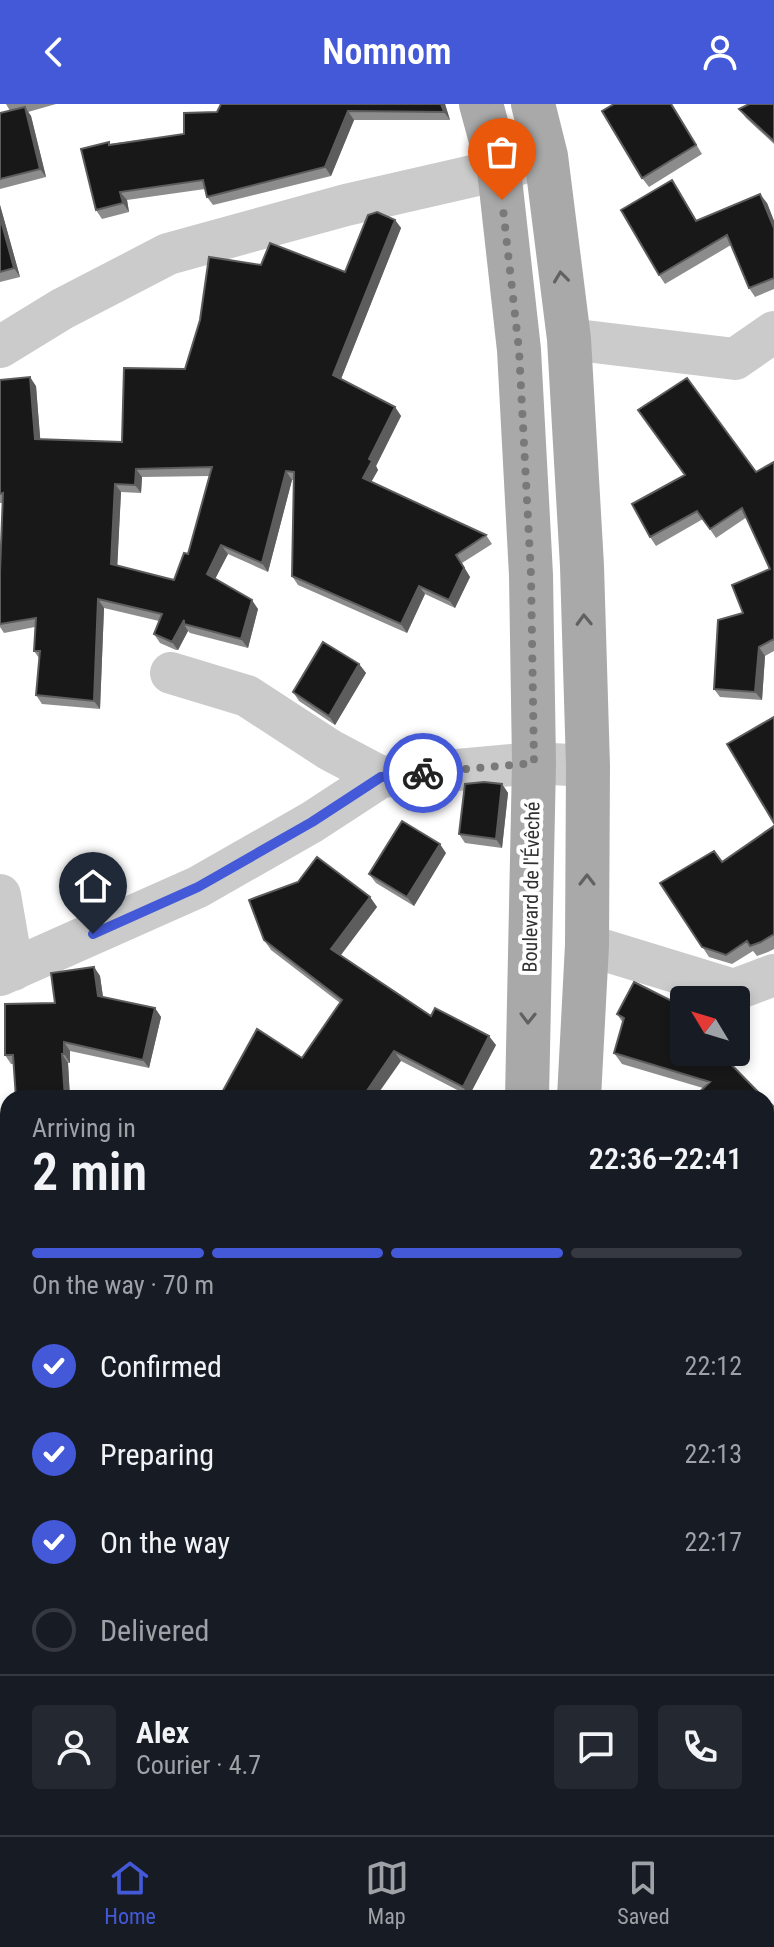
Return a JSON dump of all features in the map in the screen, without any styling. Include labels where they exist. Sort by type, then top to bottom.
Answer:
[{"type":"main road","name":"Boulevard de l'Évêché","points":[[481,104],[499,170],[519,350],[531,575],[534,763],[527,1090]]},
{"type":"main road","points":[[533,104],[546,156],[569,339],[582,566],[588,766],[587,945],[579,1090]]},
{"type":"street","points":[[0,347],[62,309],[168,254],[346,205],[499,170],[546,156]]},
{"type":"street","points":[[569,339],[735,359],[774,332]]},
{"type":"street","points":[[171,673],[247,696],[330,750],[381,777]]},
{"type":"street","points":[[0,895],[7,972],[198,887],[312,822],[381,777],[534,763],[588,766]]},
{"type":"street","points":[[587,945],[734,990],[774,975]]},
{"type":"building","points":[[221,104],[441,104],[444,112],[348,111],[325,167],[207,197],[203,180],[120,192],[123,203],[96,210],[81,149],[109,142],[109,145],[184,134],[184,113],[217,112]]},
{"type":"building","points":[[614,104],[671,104],[696,145],[642,178],[602,111]]},
{"type":"building","points":[[749,104],[774,104],[774,141],[739,109]]},
{"type":"building","points":[[25,107],[40,169],[0,179],[0,113]]},
{"type":"building","points":[[672,180],[696,221],[760,194],[774,228],[774,278],[749,288],[727,235],[659,275],[621,210]]},
{"type":"building","points":[[377,212],[395,220],[333,375],[395,407],[363,478],[486,535],[456,555],[464,568],[449,600],[419,586],[401,624],[292,576],[294,472],[286,471],[262,563],[221,545],[207,574],[252,600],[241,639],[184,624],[184,620],[172,642],[154,634],[162,614],[98,599],[94,701],[36,695],[40,651],[34,651],[36,618],[0,624],[3,493],[0,494],[0,380],[30,377],[35,439],[122,442],[124,368],[185,369],[200,320],[209,257],[261,265],[270,243],[345,272],[368,215]],"holes":[[[212,467],[188,554],[184,553],[174,580],[111,564],[115,484],[135,485],[136,469]]]},
{"type":"building","points":[[0,217],[14,268],[0,272]]},
{"type":"building","points":[[687,378],[756,472],[774,462],[774,639],[759,647],[755,692],[714,689],[718,620],[743,613],[732,585],[770,569],[742,508],[710,529],[697,511],[650,537],[632,504],[685,475],[638,410]]},
{"type":"building","points":[[323,642],[359,664],[329,716],[293,692]]},
{"type":"building","points":[[774,717],[774,823],[727,744]]},
{"type":"building","points":[[465,784],[502,784],[496,839],[459,834]]},
{"type":"building","points":[[402,821],[440,844],[407,897],[369,874]]},
{"type":"building","points":[[774,826],[774,934],[750,946],[747,941],[726,955],[702,947],[660,883],[714,851],[722,862]]},
{"type":"building","points":[[317,857],[370,897],[331,949],[431,1016],[435,1008],[489,1036],[463,1087],[394,1051],[367,1090],[223,1090],[257,1029],[302,1058],[342,1000],[264,940],[249,900],[298,882]]},
{"type":"building","points":[[94,967],[98,996],[155,1008],[143,1060],[64,1042],[64,1090],[15,1090],[13,1055],[5,1055],[5,1004],[55,1003],[51,973]]},
{"type":"building","points":[[634,982],[670,1000],[670,1066],[733,1066],[756,1090],[702,1090],[710,1082],[614,1053],[624,1018],[617,1014]]},
{"type":"way so far","points":[[423,773],[534,763],[531,575],[519,350],[502,200]]},
{"type":"route","points":[[93,934],[198,887],[312,822],[381,777],[423,773]]}]
